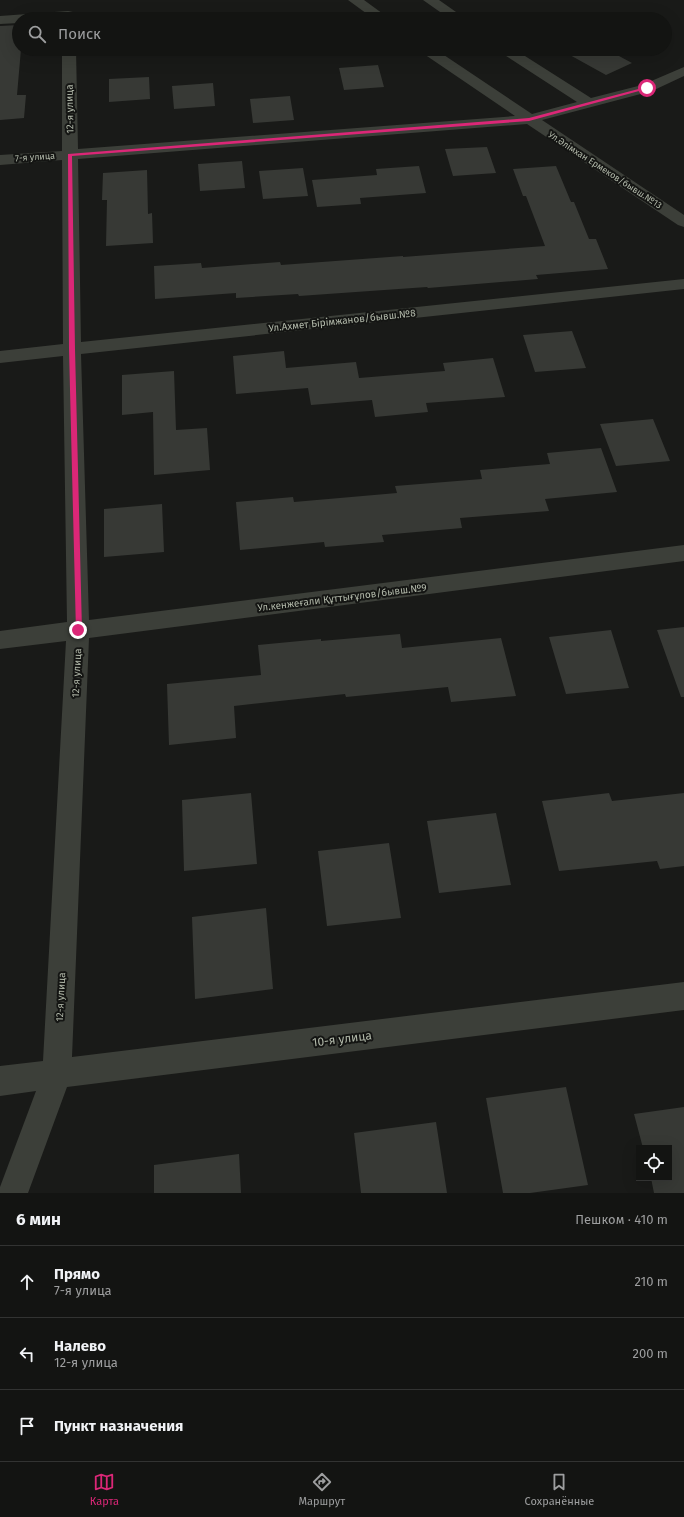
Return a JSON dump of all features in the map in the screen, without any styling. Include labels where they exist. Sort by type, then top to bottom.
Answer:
[{"type":"street","points":[[68,12],[69,0]]},
{"type":"street","points":[[355,0],[373,12]]},
{"type":"street","points":[[430,0],[448,12]]},
{"type":"street","points":[[0,20],[12,19]]},
{"type":"street","name":"12-я улица","points":[[13,1193],[57,1075],[78,630],[68,56]]},
{"type":"street","name":"Ул.Әлімхан Ермеков/бывш.№13","points":[[436,56],[684,222]]},
{"type":"street","points":[[516,56],[588,103]]},
{"type":"street","name":"7-я улица","points":[[0,160],[529,119],[647,88],[684,71]]},
{"type":"street","name":"Ул.Ахмет Бірімжанов/бывш.№8","points":[[0,357],[684,284]]},
{"type":"street","name":"Ул.кенжеғали Құттығұлов/бывш.№9","points":[[0,640],[684,553]]},
{"type":"street","name":"10-я улица","points":[[0,1081],[684,996]]},
{"type":"building","points":[[12,25],[12,56],[20,56],[17,95],[26,95],[24,118],[0,120],[0,26]]},
{"type":"building","points":[[572,56],[619,56],[632,63],[606,75]]},
{"type":"building","points":[[378,65],[384,87],[344,90],[339,68]]},
{"type":"building","points":[[149,77],[150,99],[109,102],[109,79]]},
{"type":"building","points":[[213,83],[215,106],[174,109],[172,86]]},
{"type":"building","points":[[290,96],[294,120],[253,123],[250,99]]},
{"type":"building","points":[[487,147],[496,173],[453,176],[445,149]]},
{"type":"building","points":[[242,161],[245,188],[200,191],[198,164]]},
{"type":"building","points":[[419,166],[426,193],[360,198],[361,204],[317,207],[312,180],[377,175],[376,169]]},
{"type":"building","points":[[556,166],[571,202],[574,202],[589,239],[596,239],[608,269],[536,275],[538,279],[428,288],[299,296],[298,294],[236,298],[236,293],[155,299],[154,266],[201,263],[202,268],[280,262],[281,265],[545,246],[526,196],[523,196],[513,169]]},
{"type":"building","points":[[303,168],[308,196],[263,199],[259,171]]},
{"type":"building","points":[[147,170],[148,214],[152,213],[153,243],[106,246],[107,200],[102,200],[103,173]]},
{"type":"building","points":[[572,331],[586,368],[535,372],[523,335]]},
{"type":"building","points":[[284,351],[286,368],[356,362],[359,378],[445,371],[443,363],[493,358],[505,397],[426,403],[428,412],[375,417],[372,400],[311,405],[308,388],[236,394],[233,356]]},
{"type":"building","points":[[174,371],[176,430],[207,428],[210,470],[154,475],[153,412],[122,415],[122,375]]},
{"type":"building","points":[[653,419],[670,461],[616,466],[600,424]]},
{"type":"building","points":[[601,448],[617,492],[545,499],[549,511],[460,518],[462,528],[382,535],[384,542],[325,547],[324,542],[240,550],[236,502],[293,497],[294,502],[397,493],[395,486],[482,479],[480,470],[550,464],[547,453]]},
{"type":"building","points":[[162,504],[164,552],[104,557],[104,509]]},
{"type":"building","points":[[684,627],[684,697],[681,697],[657,630]]},
{"type":"building","points":[[611,630],[629,688],[566,694],[549,637]]},
{"type":"building","points":[[400,634],[402,648],[501,638],[516,696],[451,702],[448,687],[346,697],[345,694],[234,706],[236,738],[169,745],[167,684],[261,675],[258,645]]},
{"type":"building","points":[[251,793],[257,864],[184,871],[182,800]]},
{"type":"building","points":[[609,793],[612,801],[684,793],[684,866],[660,869],[657,861],[559,871],[542,801]]},
{"type":"building","points":[[496,813],[511,885],[439,893],[427,821]]},
{"type":"building","points":[[389,843],[401,918],[327,926],[318,851]]},
{"type":"building","points":[[266,908],[273,989],[195,999],[192,917]]},
{"type":"building","points":[[566,1087],[588,1185],[530,1193],[503,1193],[486,1098]]},
{"type":"building","points":[[684,1107],[684,1193],[654,1193],[652,1181],[672,1181],[672,1145],[642,1145],[634,1114]]},
{"type":"building","points":[[436,1122],[447,1193],[361,1193],[354,1133]]},
{"type":"building","points":[[239,1154],[241,1193],[154,1193],[154,1165]]},
{"type":"route","points":[[78,630],[72,349],[70,154],[529,119],[647,88]]}]
